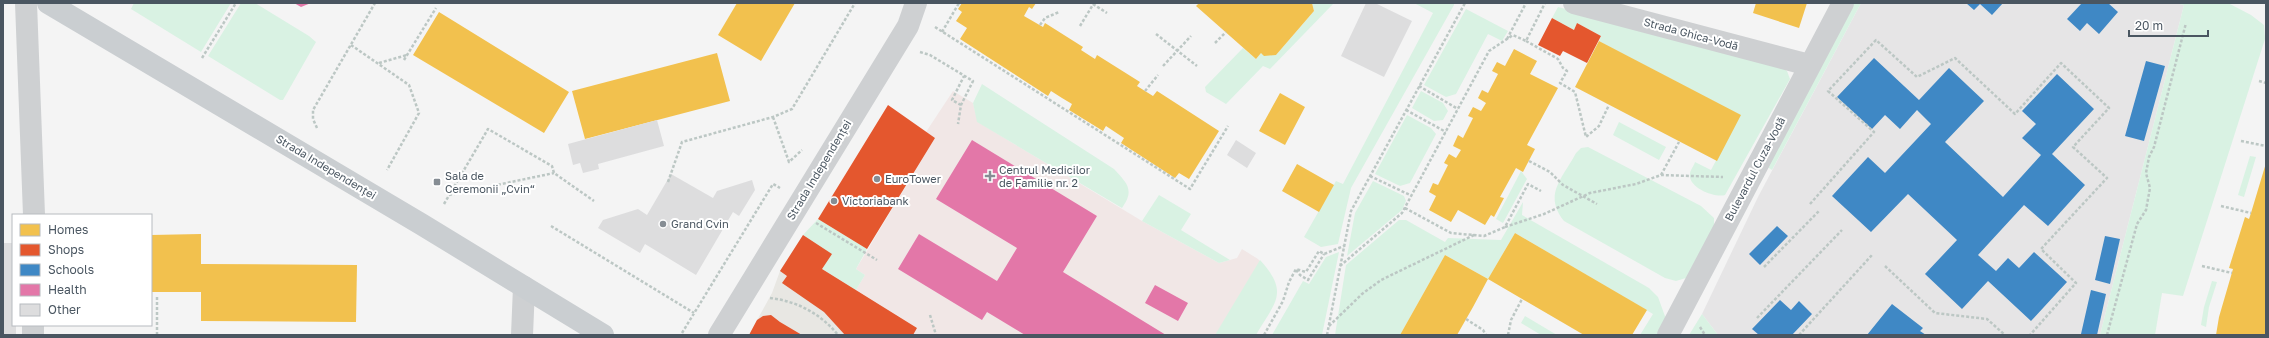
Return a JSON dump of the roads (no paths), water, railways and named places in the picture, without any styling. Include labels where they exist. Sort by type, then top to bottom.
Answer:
[{"type":"main road","name":"Strada Independenței","points":[[48,3],[602,335]]},
{"type":"street","points":[[26,3],[34,214]]},
{"type":"street","name":"Strada Independenței","points":[[719,335],[908,26],[916,3]]},
{"type":"street","name":"Strada Ghica-Vodă","points":[[1574,3],[1809,65]]},
{"type":"street","name":"Bulevardul Cuza-Vodă","points":[[1668,335],[1843,3]]},
{"type":"street","points":[[522,335],[524,287]]},
{"type":"place","name":"Centrul Medicilor de Familie nr. 2","points":[[990,176]]},
{"type":"place","name":"EuroTower","points":[[877,179]]},
{"type":"place","name":"Sala de Ceremonii „Cvin“","points":[[437,182]]},
{"type":"place","name":"Victoriabank","points":[[834,201]]},
{"type":"place","name":"Grand Cvin","points":[[663,224]]}]
